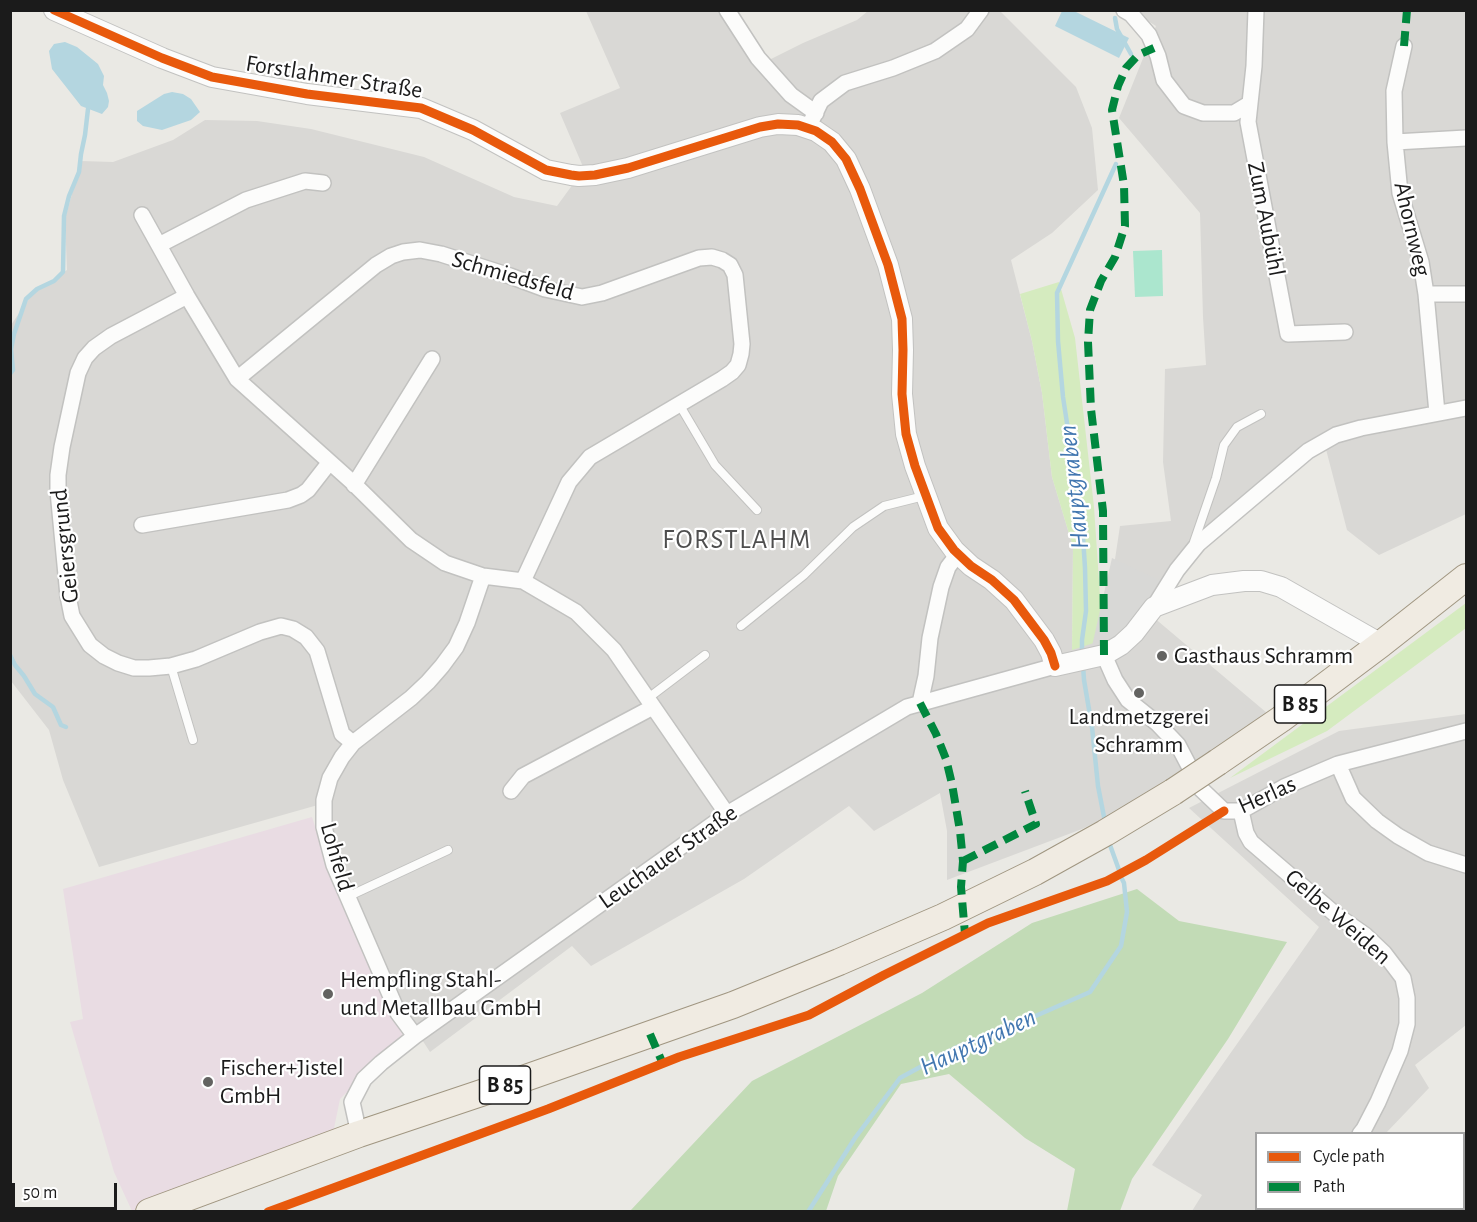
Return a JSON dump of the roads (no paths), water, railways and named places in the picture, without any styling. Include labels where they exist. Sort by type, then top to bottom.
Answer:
[{"type":"main road","name":"B 85","points":[[149,1212],[359,1134],[722,1008],[839,962],[944,917],[1035,872],[1173,792],[1281,719],[1467,577]]},
{"type":"street","name":"Forstlahmer Straße","points":[[54,10],[162,58],[212,76],[307,94],[420,108],[473,130],[546,170],[571,175],[595,175],[628,168],[760,127],[778,124],[798,125],[812,121],[816,131],[832,142],[846,159],[860,189],[888,265],[902,319],[902,394],[906,434],[938,528],[970,566],[992,580],[1014,600],[1044,640],[1055,666]]},
{"type":"street","points":[[727,10],[748,45],[812,121],[822,101],[845,83],[893,68],[935,51],[967,29],[981,10]]},
{"type":"street","points":[[1124,10],[1131,14],[1149,35],[1158,56],[1164,80],[1184,106],[1203,113],[1234,113],[1249,104]]},
{"type":"street","name":"Zum Aubühl","points":[[1256,10],[1254,66],[1248,122],[1288,334],[1345,332]]},
{"type":"street","name":"Ahornweg","points":[[1404,46],[1394,91],[1395,142],[1400,193],[1421,262],[1426,294],[1437,413]]},
{"type":"street","points":[[1395,142],[1467,138]]},
{"type":"street","points":[[159,245],[246,200],[305,181],[323,183]]},
{"type":"street","points":[[142,215],[237,379],[411,540],[445,563],[483,576],[523,581],[576,612],[614,650],[727,814]]},
{"type":"street","name":"Schmiedsfeld","points":[[237,379],[376,265],[403,252],[420,250],[441,255],[545,289],[582,297],[602,293],[699,258],[712,257],[730,265],[735,275],[742,344],[738,365],[732,372],[590,457],[569,482],[523,581]]},
{"type":"street","points":[[1426,294],[1467,294]]},
{"type":"street","name":"Geiersgrund","points":[[187,296],[111,336],[94,348],[85,358],[78,373],[58,475],[68,596],[72,616],[90,645],[104,656],[134,668],[171,666],[196,659],[260,632],[281,626],[293,629],[306,637],[317,651],[342,734],[353,743]]},
{"type":"street","points":[[354,485],[432,359]]},
{"type":"street","points":[[1055,666],[1104,655],[1121,645],[1134,633],[1154,607],[1177,570],[1198,544],[1308,451],[1336,435],[1361,428],[1467,408]]},
{"type":"street","points":[[142,525],[288,500],[308,490],[329,463]]},
{"type":"street","points":[[920,703],[941,587],[948,567],[958,554]]},
{"type":"street","name":"Lohfeld","points":[[415,1036],[398,1013],[334,866],[324,826],[324,800],[330,778],[353,743],[411,698],[442,666],[456,646],[467,623],[483,576]]},
{"type":"street","points":[[1154,607],[1212,585],[1261,581],[1281,587],[1381,644]]},
{"type":"street","name":"Herlas","points":[[1104,655],[1115,680],[1128,700],[1158,724],[1178,745],[1201,789],[1224,811],[1241,811],[1284,787],[1338,764],[1467,732]]},
{"type":"street","name":"Leuchauer Straße","points":[[359,1134],[352,1102],[364,1079],[415,1036],[727,814],[907,707],[1055,666]]},
{"type":"street","points":[[511,791],[522,776],[650,703]]},
{"type":"street","points":[[1338,764],[1353,798],[1377,821],[1428,853],[1467,865]]},
{"type":"street","name":"Gelbe Weiden","points":[[1241,811],[1251,843],[1335,914],[1365,935],[1384,953],[1403,978],[1407,998],[1407,1024],[1400,1051],[1378,1102],[1362,1132]]},
{"type":"lane","points":[[679,404],[715,465],[757,510]]},
{"type":"lane","points":[[1190,555],[1216,478],[1224,445],[1238,427],[1261,414]]},
{"type":"lane","points":[[741,626],[804,575],[853,527],[884,506],[926,496]]},
{"type":"lane","points":[[650,703],[705,655]]},
{"type":"lane","points":[[171,666],[192,740]]},
{"type":"lane","points":[[347,897],[448,850]]},
{"type":"water","points":[[1062,11],[1074,11],[1129,38],[1119,58],[1055,26]]},
{"type":"water","points":[[65,42],[77,47],[98,64],[104,76],[103,85],[109,101],[108,107],[102,114],[81,106],[52,69],[49,51],[54,44]]},
{"type":"water","points":[[172,92],[183,94],[191,99],[200,112],[191,120],[162,130],[143,126],[137,121],[137,111],[164,94]]},
{"type":"waterway","name":"Hauptgraben","points":[[1115,18],[1117,29],[1131,54]]},
{"type":"waterway","points":[[10,374],[13,370],[11,349],[14,334],[26,299],[37,289],[54,281],[63,272],[64,216],[79,172],[88,109]]},
{"type":"waterway","name":"Hauptgraben","points":[[1082,653],[1086,611],[1082,521],[1063,397],[1057,293],[1116,164]]},
{"type":"waterway","points":[[10,655],[35,694],[53,707],[61,725],[66,727]]},
{"type":"waterway","name":"Hauptgraben","points":[[1083,665],[1098,786],[1105,822]]},
{"type":"waterway","name":"Hauptgraben","points":[[1110,845],[1119,870]]},
{"type":"waterway","name":"Hauptgraben","points":[[808,1212],[855,1138],[900,1078],[957,1047],[1006,1029],[1090,992],[1121,946],[1127,912],[1124,883],[1121,877]]},
{"type":"place","name":"Gasthaus Schramm","points":[[1162,656]]},
{"type":"place","name":"Landmetzgerei Schramm","points":[[1139,693]]},
{"type":"place","name":"Hempfling Stahl- und Metallbau GmbH","points":[[328,994]]},
{"type":"place","name":"Fischer+Jistel GmbH","points":[[208,1082]]},
{"type":"district","name":"FORSTLAHM","points":[[737,540]]}]
